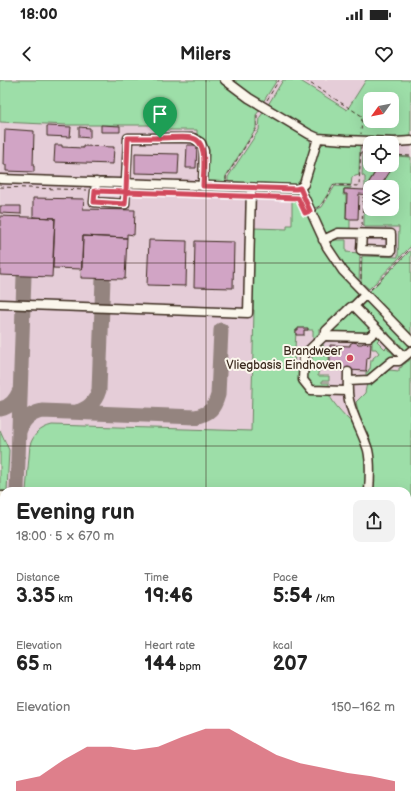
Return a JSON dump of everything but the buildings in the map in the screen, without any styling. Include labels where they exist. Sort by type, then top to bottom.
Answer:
[{"type":"lane","points":[[225,80],[263,106],[318,138],[361,141],[411,141]]},
{"type":"lane","points":[[95,186],[94,202],[125,204],[128,138],[193,138],[201,143],[204,151],[203,186]]},
{"type":"lane","points":[[0,179],[126,188],[203,186],[226,191],[251,192],[296,189],[300,188],[304,184],[318,138]]},
{"type":"lane","points":[[300,188],[323,240],[343,272],[367,293],[411,341]]},
{"type":"lane","points":[[0,304],[248,313],[251,192]]},
{"type":"lane","points":[[323,240],[338,233],[391,234],[391,251],[361,250],[362,234]]},
{"type":"lane","points":[[347,391],[311,390],[303,380],[304,355],[326,334],[326,331],[367,293]]},
{"type":"lane","points":[[354,306],[404,357]]},
{"type":"lane","points":[[326,334],[326,336],[369,337],[377,330]]},
{"type":"lane","points":[[369,487],[370,468],[368,452],[365,439],[349,402],[347,391],[348,376],[369,380],[392,361],[399,360],[411,350]]},
{"type":"path","points":[[226,191],[226,177],[257,128],[257,115],[280,80]]},
{"type":"path","points":[[305,80],[362,116],[359,186],[334,185],[321,206],[310,211]]},
{"type":"path","points":[[399,155],[411,156]]},
{"type":"path","points":[[0,187],[95,186],[251,192],[298,198]]},
{"type":"path","points":[[362,234],[363,197]]},
{"type":"path","points":[[367,293],[411,248]]},
{"type":"path","points":[[360,282],[361,250]]},
{"type":"shaded area","points":[[0,80],[411,80],[411,487],[0,487]]},
{"type":"green space","points":[[0,80],[218,80],[261,108],[256,115],[256,128],[226,176],[226,184],[210,183],[207,176],[207,146],[204,141],[197,136],[197,130],[167,130],[160,125],[68,125],[0,122]]},
{"type":"green space","points":[[229,80],[277,80],[263,102],[242,90]]},
{"type":"green space","points":[[283,80],[299,80],[347,110],[366,80],[411,80],[411,137],[402,139],[399,139],[399,136],[363,136],[363,138],[322,136],[314,133],[268,105]]},
{"type":"green space","points":[[265,110],[309,138],[312,147],[300,185],[295,187],[228,184],[228,177],[259,130],[260,117]]},
{"type":"green space","points":[[329,142],[360,144],[359,175],[352,177],[351,185],[334,184],[320,206],[312,209],[306,194],[306,189],[319,148],[323,144]]},
{"type":"green space","points":[[363,154],[363,172],[375,172],[370,180],[365,180],[365,177],[362,175]]},
{"type":"green space","points":[[399,156],[411,157],[411,246],[369,289],[361,282],[362,256],[398,257],[399,227],[364,227],[364,216],[399,216],[399,180],[385,180],[389,172],[399,172]]},
{"type":"green space","points":[[335,186],[351,187],[344,189],[343,195],[346,195],[346,219],[350,220],[350,229],[348,231],[326,234],[323,233],[313,211],[322,207]]},
{"type":"green space","points":[[261,192],[296,193],[299,195],[359,292],[358,297],[352,304],[346,304],[346,306],[344,306],[342,310],[339,310],[339,312],[332,317],[332,319],[330,319],[322,329],[319,329],[319,337],[313,343],[313,330],[296,330],[294,368],[300,369],[300,384],[308,392],[329,394],[334,403],[356,428],[365,450],[366,487],[26,487],[30,445],[38,432],[52,425],[251,431],[254,310],[251,310],[253,228],[287,229],[287,225],[292,225],[292,199],[255,197]]},
{"type":"green space","points":[[331,238],[333,240],[346,240],[346,252],[360,253],[359,282],[342,266],[328,244]]},
{"type":"green space","points":[[411,250],[411,338],[372,298],[374,295],[370,291]]},
{"type":"green space","points":[[362,302],[369,302],[410,345],[408,345],[408,351],[401,351],[401,345],[399,345],[397,341],[394,341],[388,332],[385,332],[385,330],[374,319],[368,315],[366,310],[364,310],[364,314],[359,305]]},
{"type":"green space","points":[[352,310],[372,327],[372,333],[331,334],[330,330]]},
{"type":"green space","points":[[379,334],[382,337],[377,341],[385,349],[389,345],[392,347],[388,347],[388,350],[392,352],[394,356],[400,356],[366,379],[366,372],[370,369],[371,360],[373,360],[373,358],[379,353],[376,349],[372,349],[372,339]]},
{"type":"green space","points":[[319,345],[324,345],[320,347],[320,355],[329,356],[329,367],[320,367],[320,364],[317,364],[317,366],[312,366],[312,350]]},
{"type":"green space","points":[[409,359],[411,359],[411,487],[371,487],[356,402],[365,393],[367,383],[383,372],[383,376],[389,370],[399,371],[399,368],[402,367],[402,365],[409,361]]},
{"type":"green space","points":[[306,369],[320,370],[318,376],[329,376],[329,381],[322,381],[322,383],[329,383],[329,388],[314,387],[306,379]]},
{"type":"green space","points":[[0,430],[9,450],[7,487],[0,487]]},
{"type":"taxiway","points":[[17,487],[24,276]]},
{"type":"taxiway","points":[[77,412],[85,409],[91,404],[99,390],[103,278]]},
{"type":"taxiway","points":[[19,432],[22,424],[27,418],[42,411],[196,417],[205,414],[211,410],[218,395],[221,330]]},
{"type":"taxiway","points":[[0,409],[13,402],[20,390]]},
{"type":"place","name":"Brandweer Vliegbasis Eindhoven","points":[[350,358]]},
{"type":"route","points":[[160,138],[128,138],[126,192],[95,191],[94,202],[125,204],[126,192],[298,198],[305,213],[310,211],[300,188],[203,186],[204,151],[201,143],[193,138],[160,138]]}]
